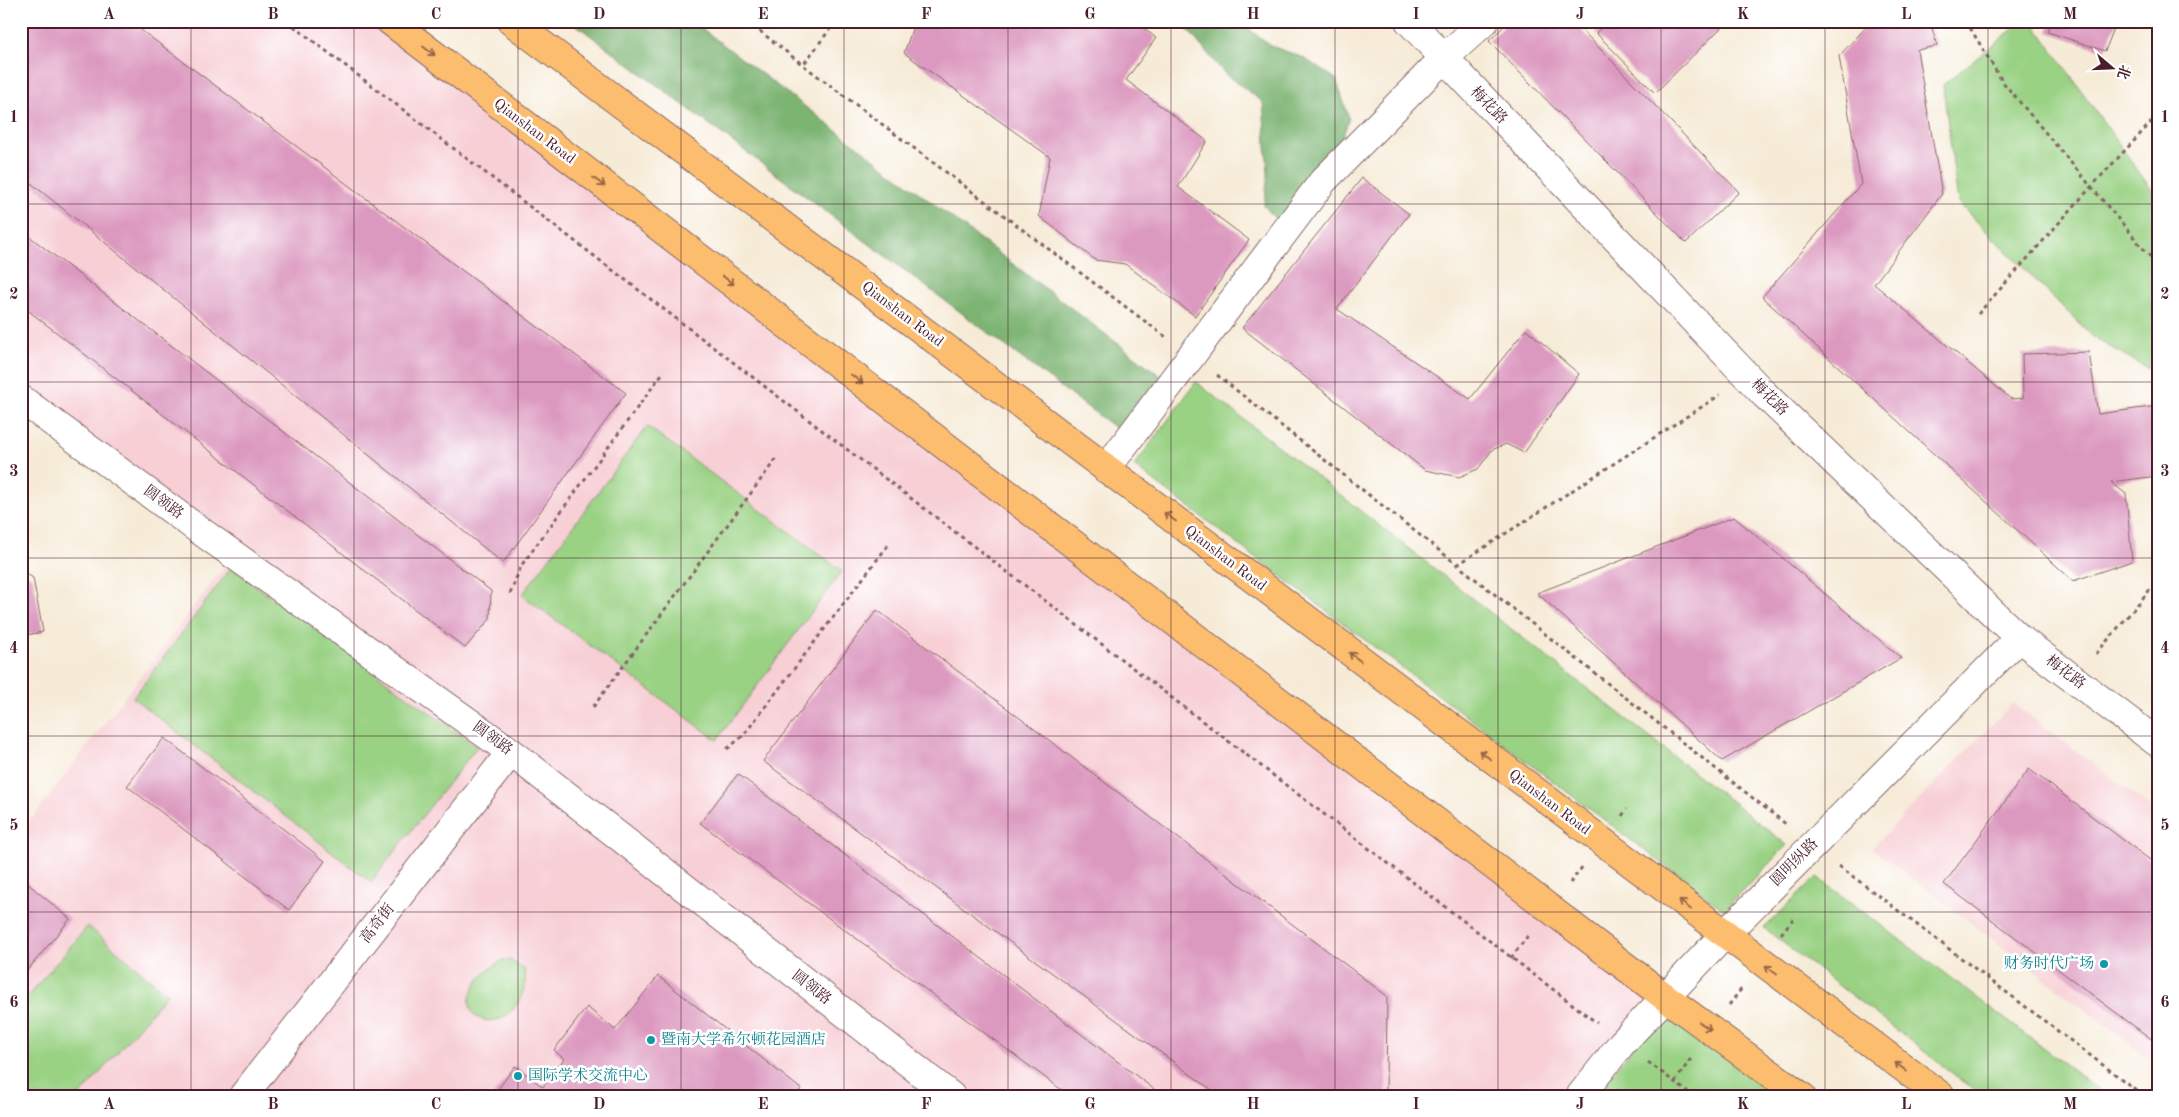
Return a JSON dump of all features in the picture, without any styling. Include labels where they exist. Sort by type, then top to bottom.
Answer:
[{"type":"main road","name":"Qianshan Road","points":[[390,21],[1665,997],[1800,1096]]},
{"type":"main road","name":"Qianshan Road","points":[[511,21],[1940,1096]]},
{"type":"lane","name":"梅花路","points":[[1409,21],[1443,59],[1747,377],[2019,638],[2158,743]]},
{"type":"lane","points":[[1106,470],[1323,181],[1443,59],[1485,21]]},
{"type":"lane","name":"圆领路","points":[[21,399],[199,530],[511,752],[950,1096]]},
{"type":"lane","name":"圆明纵路","points":[[1580,1096],[1622,1043],[1724,934],[2019,638]]},
{"type":"lane","name":"高奇街","points":[[243,1096],[511,752]]},
{"type":"path","points":[[288,21],[1693,1096]]},
{"type":"path","points":[[747,21],[1192,356],[1813,846],[2144,1096]]},
{"type":"path","points":[[803,65],[836,21]]},
{"type":"path","points":[[1966,21],[2002,81],[2158,266]]},
{"type":"path","points":[[1978,314],[2091,186],[2158,115]]},
{"type":"path","points":[[510,594],[521,566],[662,374]]},
{"type":"path","points":[[1457,565],[1747,377]]},
{"type":"path","points":[[593,707],[776,459]]},
{"type":"path","points":[[727,749],[743,736],[889,544]]},
{"type":"path","points":[[2074,680],[2158,580]]},
{"type":"path","points":[[1675,1082],[1710,1030],[1793,919]]},
{"type":"shaded area","points":[[21,21],[389,21],[1664,997],[1580,1096],[240,1096],[511,752],[238,1096],[21,1096],[21,833],[234,554],[21,398]]},
{"type":"shaded area","points":[[2013,703],[2158,813],[2158,1065],[1872,848]]},
{"type":"green space","points":[[571,21],[692,21],[1166,380],[1122,433]]},
{"type":"green space","points":[[1180,21],[1247,21],[1249,29],[1271,46],[1302,57],[1336,79],[1349,118],[1340,144],[1282,228],[1264,205],[1268,174],[1263,102],[1225,74]]},
{"type":"green space","points":[[2023,21],[2032,21],[2158,199],[2158,374],[2094,338],[1958,203],[1943,85]]},
{"type":"green space","points":[[1196,382],[1787,845],[1724,910],[1134,466]]},
{"type":"green space","points":[[647,426],[842,571],[717,740],[522,595]]},
{"type":"green space","points":[[231,568],[477,747],[371,882],[133,698]]},
{"type":"green space","points":[[1817,877],[2107,1096],[1982,1096],[1764,928]]},
{"type":"green space","points":[[88,926],[167,994],[80,1096],[21,1096],[21,1004]]},
{"type":"green space","points":[[502,960],[510,960],[524,969],[523,991],[520,999],[511,1011],[501,1018],[490,1021],[480,1019],[473,1013],[470,1004],[472,992],[483,974]]},
{"type":"green space","points":[[1665,1008],[1782,1096],[1594,1096]]},
{"type":"building","points":[[21,21],[129,21],[626,393],[503,563],[21,175]]},
{"type":"building","points":[[915,21],[1135,21],[1156,38],[1126,80],[1207,141],[1178,187],[1249,240],[1195,316],[1125,264],[1095,260],[1039,216],[1050,157],[904,53]]},
{"type":"building","points":[[1509,21],[1573,21],[1739,192],[1686,243],[1489,41]]},
{"type":"building","points":[[1608,21],[1728,21],[1655,93],[1596,33]]},
{"type":"building","points":[[1872,21],[1930,21],[1937,46],[1917,50],[1942,194],[1874,284],[2011,399],[2023,398],[2022,354],[2089,352],[2098,414],[2158,406],[2158,476],[2111,482],[2126,494],[2132,561],[2073,581],[1762,297],[1861,184],[1839,56]]},
{"type":"building","points":[[2052,21],[2117,21],[2105,51],[2048,32]]},
{"type":"building","points":[[1362,178],[1409,214],[1337,309],[1470,399],[1526,329],[1579,374],[1524,453],[1506,444],[1492,450],[1478,469],[1459,477],[1425,470],[1242,328]]},
{"type":"building","points":[[21,230],[491,591],[490,619],[465,648],[21,305]]},
{"type":"building","points":[[1734,517],[1901,658],[1722,761],[1537,593]]},
{"type":"building","points":[[21,570],[33,578],[43,632],[21,636]]},
{"type":"building","points":[[877,610],[1387,996],[1386,1096],[1220,1096],[763,761]]},
{"type":"building","points":[[164,738],[325,861],[289,910],[127,786]]},
{"type":"building","name":"财务时代广场","points":[[2029,769],[2158,866],[2158,1044],[1944,884]]},
{"type":"building","points":[[738,774],[1163,1096],[1070,1096],[700,823]]},
{"type":"building","points":[[26,882],[70,919],[21,978],[21,887]]},
{"type":"building","name":"暨南大学希尔顿花园酒店","points":[[658,976],[801,1089],[796,1096],[493,1096],[515,1066],[543,1087],[564,1059],[554,1050],[587,1007],[615,1030]]},
{"type":"place","name":"财务时代广场","points":[[2104,964]]},
{"type":"place","name":"暨南大学希尔顿花园酒店","points":[[651,1040]]},
{"type":"place","name":"国际学术交流中心","points":[[518,1076]]}]
